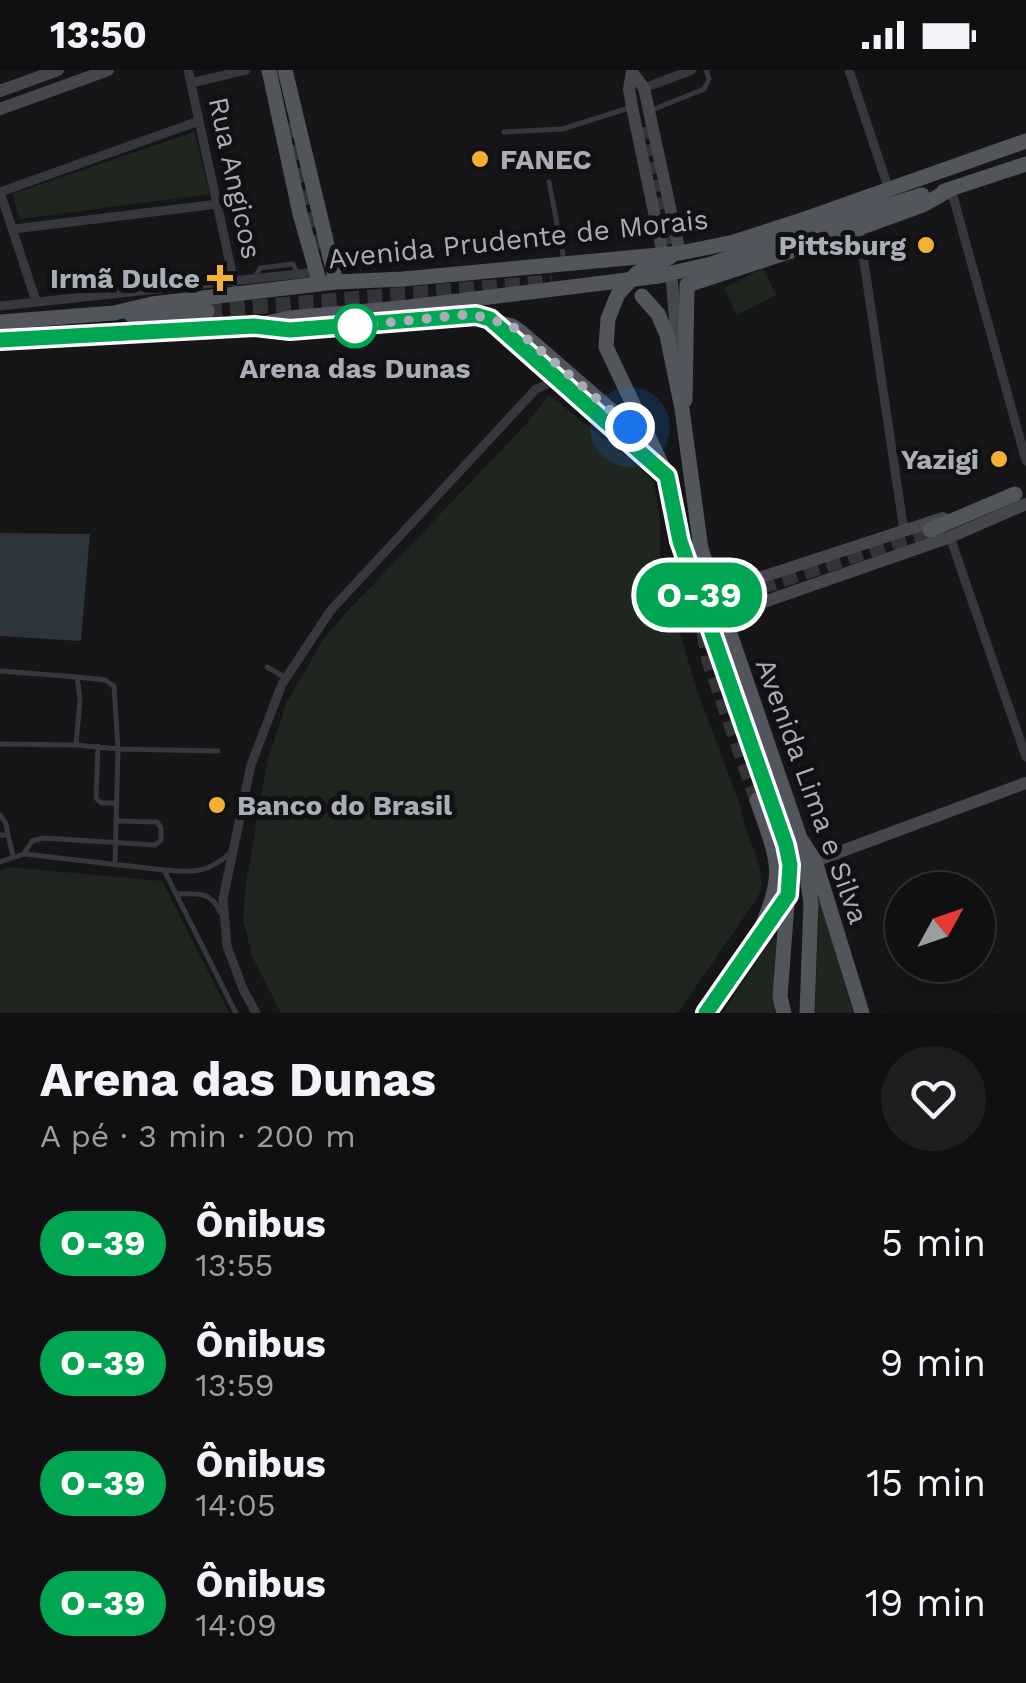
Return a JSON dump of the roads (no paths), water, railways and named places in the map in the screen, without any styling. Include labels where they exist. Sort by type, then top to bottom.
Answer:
[{"type":"main road","points":[[0,108],[108,70]]},
{"type":"main road","points":[[0,91],[51,71]]},
{"type":"main road","points":[[632,71],[644,88],[673,253]]},
{"type":"main road","points":[[632,71],[632,107],[673,253]]},
{"type":"main road","points":[[632,71],[644,127]]},
{"type":"main road","points":[[279,79],[290,123]]},
{"type":"main road","points":[[279,79],[324,280]]},
{"type":"main road","name":"Avenida Prudente de Morais","points":[[0,322],[114,313],[235,287],[673,253],[734,242],[1026,142]]},
{"type":"main road","points":[[682,409],[687,376],[688,285],[859,228],[923,205],[950,189],[1026,164]]},
{"type":"main road","name":"Avenida Prudente de Morais","points":[[0,340],[254,326],[289,318],[659,276],[711,264],[950,189]]},
{"type":"main road","name":"Avenida Lima e Silva","points":[[673,253],[632,278],[612,306],[605,333],[606,347],[667,476],[680,541],[786,845],[790,865],[780,984],[784,1013]]},
{"type":"main road","points":[[672,282],[682,409]]},
{"type":"main road","points":[[642,296],[664,326],[682,409]]},
{"type":"main road","points":[[114,313],[154,316],[207,311]]},
{"type":"main road","points":[[254,326],[290,330],[468,314],[490,319],[522,333],[651,446]]},
{"type":"main road","name":"Avenida Lima e Silva","points":[[682,409],[701,549],[800,838],[816,861],[862,1013]]},
{"type":"main road","points":[[716,592],[1022,496]]},
{"type":"main road","points":[[930,530],[1022,496]]},
{"type":"main road","points":[[726,627],[732,614],[950,537],[1022,496]]},
{"type":"main road","points":[[816,861],[1026,783]]},
{"type":"main road","points":[[756,938],[778,886],[778,868],[757,800]]},
{"type":"main road","points":[[800,838],[811,903],[807,1013]]},
{"type":"main road","points":[[706,1013],[788,895]]},
{"type":"street","name":"Rua Angicos","points":[[188,70],[235,287]]},
{"type":"street","points":[[191,83],[246,70]]},
{"type":"street","points":[[644,88],[692,70]]},
{"type":"street","points":[[850,70],[889,190]]},
{"type":"street","points":[[36,301],[0,192],[199,121]]},
{"type":"street","points":[[950,189],[1026,461]]},
{"type":"street","points":[[14,229],[218,204]]},
{"type":"street","points":[[859,228],[904,531]]},
{"type":"street","points":[[0,306],[235,287],[255,278],[298,274],[324,280]]},
{"type":"street","points":[[490,319],[667,476]]},
{"type":"street","points":[[536,390],[542,367]]},
{"type":"street","points":[[256,1013],[227,946],[223,922],[230,853],[251,765],[286,678],[331,610],[536,390],[556,380]]},
{"type":"street","points":[[950,537],[1026,758]]},
{"type":"lane","points":[[649,111],[704,89],[706,70]]},
{"type":"lane","points":[[504,132],[562,130],[632,107]]},
{"type":"lane","points":[[549,182],[565,263]]},
{"type":"lane","points":[[267,667],[286,678]]},
{"type":"lane","points":[[0,671],[105,680],[114,686],[118,696],[115,863]]},
{"type":"lane","points":[[76,745],[80,699],[77,677]]},
{"type":"lane","points":[[0,744],[218,750]]},
{"type":"lane","points":[[98,746],[96,798],[101,803],[116,803]]},
{"type":"lane","points":[[0,816],[6,824],[4,835],[14,856]]},
{"type":"lane","points":[[24,854],[32,841],[43,838],[156,845],[160,840],[157,822],[116,821]]},
{"type":"lane","points":[[0,862],[24,854],[198,872],[217,866],[230,853]]},
{"type":"lane","points":[[164,870],[236,1013]]},
{"type":"lane","points":[[177,894],[204,894],[219,908],[223,922]]},
{"type":"tunnel","points":[[289,123],[323,258]]},
{"type":"tunnel","points":[[644,127],[669,259]]},
{"type":"tunnel","points":[[207,311],[552,282]]},
{"type":"tunnel","points":[[757,800],[709,661],[704,633],[712,612],[728,600],[764,586],[930,530]]},
{"type":"place","name":"FANEC","points":[[480,159]]},
{"type":"place","name":"Pittsburg","points":[[926,245]]},
{"type":"place","name":"Irmã Dulce","points":[[220,278]]},
{"type":"place","name":"Arena das Dunas","points":[[355,326]]},
{"type":"place","name":"Yazigi","points":[[999,459]]},
{"type":"place","name":"Banco do Brasil","points":[[217,805]]}]
